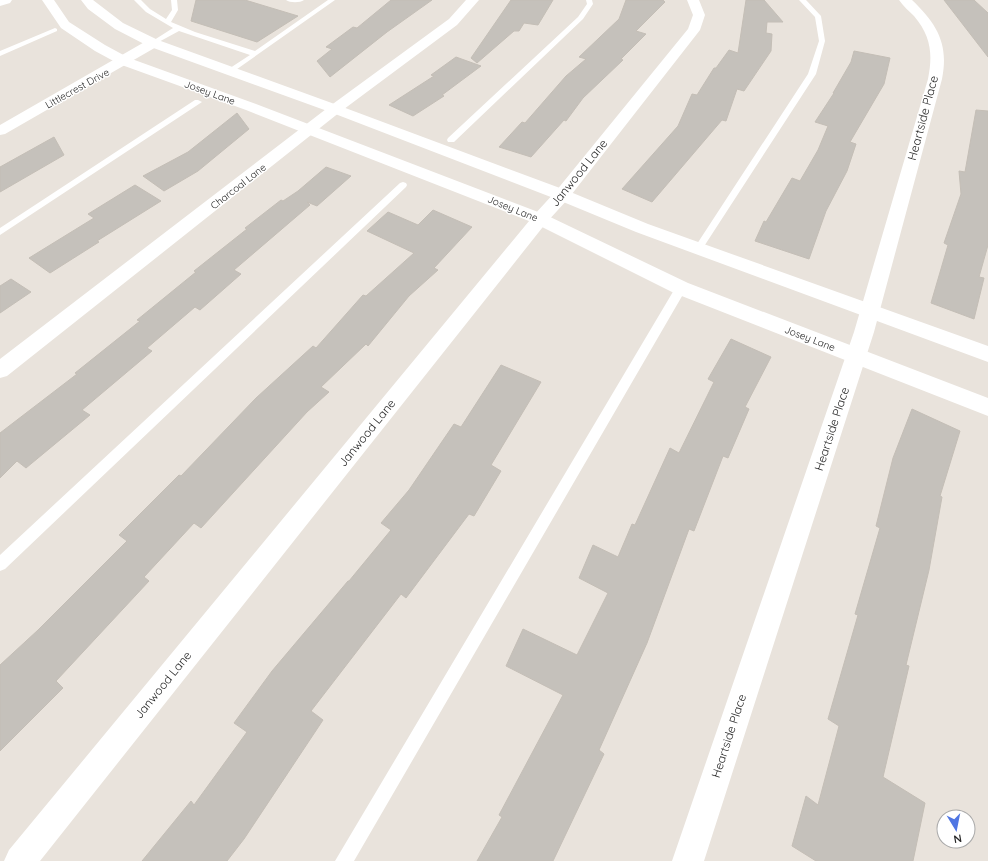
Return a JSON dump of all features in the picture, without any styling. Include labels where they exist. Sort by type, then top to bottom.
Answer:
[{"type":"street","points":[[0,2],[6,0]]},
{"type":"street","name":"Josey Lane","points":[[48,0],[65,25],[100,48],[124,61],[251,107],[540,219],[681,288],[988,407]]},
{"type":"street","points":[[87,0],[92,6],[119,26],[153,43],[335,109],[562,195],[698,249],[988,354]]},
{"type":"street","name":"Charcoal Lane","points":[[0,370],[335,109],[454,22],[473,0]]},
{"type":"street","name":"Janwood Lane","points":[[20,861],[540,219],[562,195],[694,30],[699,16],[693,0]]},
{"type":"street","name":"Heartside Place","points":[[688,861],[870,312],[935,79],[939,59],[933,34],[921,16],[905,0]]},
{"type":"street","name":"Littlecrest Drive","points":[[0,131],[153,43]]},
{"type":"lane","points":[[138,0],[146,11],[167,23],[256,54]]},
{"type":"lane","points":[[167,23],[175,10],[174,0]]},
{"type":"lane","points":[[289,0],[300,0]]},
{"type":"lane","points":[[230,72],[332,0]]},
{"type":"lane","points":[[451,140],[581,18],[590,4],[589,0]]},
{"type":"lane","points":[[698,249],[812,74],[822,41],[818,16],[802,0]]},
{"type":"lane","points":[[153,43],[178,28]]},
{"type":"lane","points":[[0,54],[55,30]]},
{"type":"lane","points":[[0,232],[198,102]]},
{"type":"lane","points":[[0,564],[403,185]]},
{"type":"lane","points":[[344,861],[681,288]]},
{"type":"building","points":[[196,0],[245,0],[298,16],[257,42],[191,21]]},
{"type":"building","points":[[391,0],[432,0],[387,32],[330,77],[317,61],[332,49],[326,47],[353,27],[357,28]]},
{"type":"building","points":[[511,0],[553,0],[538,25],[524,23],[519,31],[514,31],[477,63],[471,58]]},
{"type":"building","points":[[626,0],[663,0],[665,2],[636,31],[646,34],[621,59],[623,60],[583,98],[566,121],[564,120],[531,157],[499,147],[522,122],[525,123],[566,76],[586,59],[579,57],[619,19]]},
{"type":"building","points":[[746,0],[764,0],[783,22],[767,22],[766,33],[772,34],[771,51],[744,91],[737,89],[726,121],[722,120],[652,202],[622,189],[678,126],[692,94],[697,95],[714,68],[716,68],[729,50],[738,53]]},
{"type":"building","points":[[944,0],[974,0],[988,13],[988,57]]},
{"type":"building","points":[[854,51],[890,58],[884,84],[850,142],[856,144],[847,171],[826,211],[809,259],[755,241],[764,221],[766,222],[792,178],[800,181],[818,150],[828,126],[815,122],[834,93],[851,62]]},
{"type":"building","points":[[456,57],[481,66],[442,95],[444,96],[413,116],[389,105],[434,76],[431,75]]},
{"type":"building","points":[[976,110],[988,111],[988,245],[979,277],[984,278],[974,319],[931,303],[948,245],[944,243],[961,194],[959,171],[965,172]]},
{"type":"building","points":[[237,113],[249,129],[198,171],[164,191],[143,176],[188,152]]},
{"type":"building","points":[[54,137],[64,155],[0,192],[0,167]]},
{"type":"building","points":[[326,167],[351,176],[317,206],[307,202],[310,205],[234,270],[241,274],[200,310],[195,307],[147,348],[152,351],[82,410],[90,415],[26,468],[17,461],[0,478],[0,433],[77,374],[75,373],[140,321],[137,320],[196,272],[194,271],[247,229],[245,228],[281,200],[283,201],[298,191]]},
{"type":"building","points":[[135,185],[161,201],[97,241],[99,242],[50,273],[29,258],[94,218],[88,214]]},
{"type":"building","points":[[433,210],[472,227],[434,268],[438,270],[409,296],[368,346],[366,344],[321,387],[329,392],[307,412],[201,528],[194,523],[144,577],[149,581],[56,681],[63,688],[0,751],[0,665],[38,630],[127,541],[119,535],[179,475],[181,476],[256,398],[313,346],[316,348],[363,295],[366,296],[414,253],[367,231],[388,212],[418,225]]},
{"type":"building","points":[[11,279],[31,292],[0,313],[0,286]]},
{"type":"building","points":[[731,339],[771,357],[745,407],[749,409],[728,458],[723,456],[694,531],[689,529],[647,643],[599,750],[604,754],[553,861],[477,861],[502,817],[499,815],[563,695],[506,666],[523,629],[577,655],[608,593],[579,578],[593,545],[618,557],[632,524],[635,525],[670,448],[679,453],[714,382],[708,379]]},
{"type":"building","points":[[501,365],[541,382],[491,465],[501,471],[474,516],[469,514],[406,598],[401,594],[311,711],[323,720],[244,839],[227,861],[142,861],[191,801],[194,805],[247,732],[234,723],[272,671],[391,530],[381,523],[409,490],[454,424],[461,427]]},
{"type":"building","points":[[912,409],[960,431],[940,496],[942,497],[929,570],[906,665],[909,666],[883,777],[925,803],[913,861],[816,861],[792,846],[806,796],[818,805],[839,726],[828,719],[858,615],[855,614],[880,528],[876,526],[893,458]]}]
